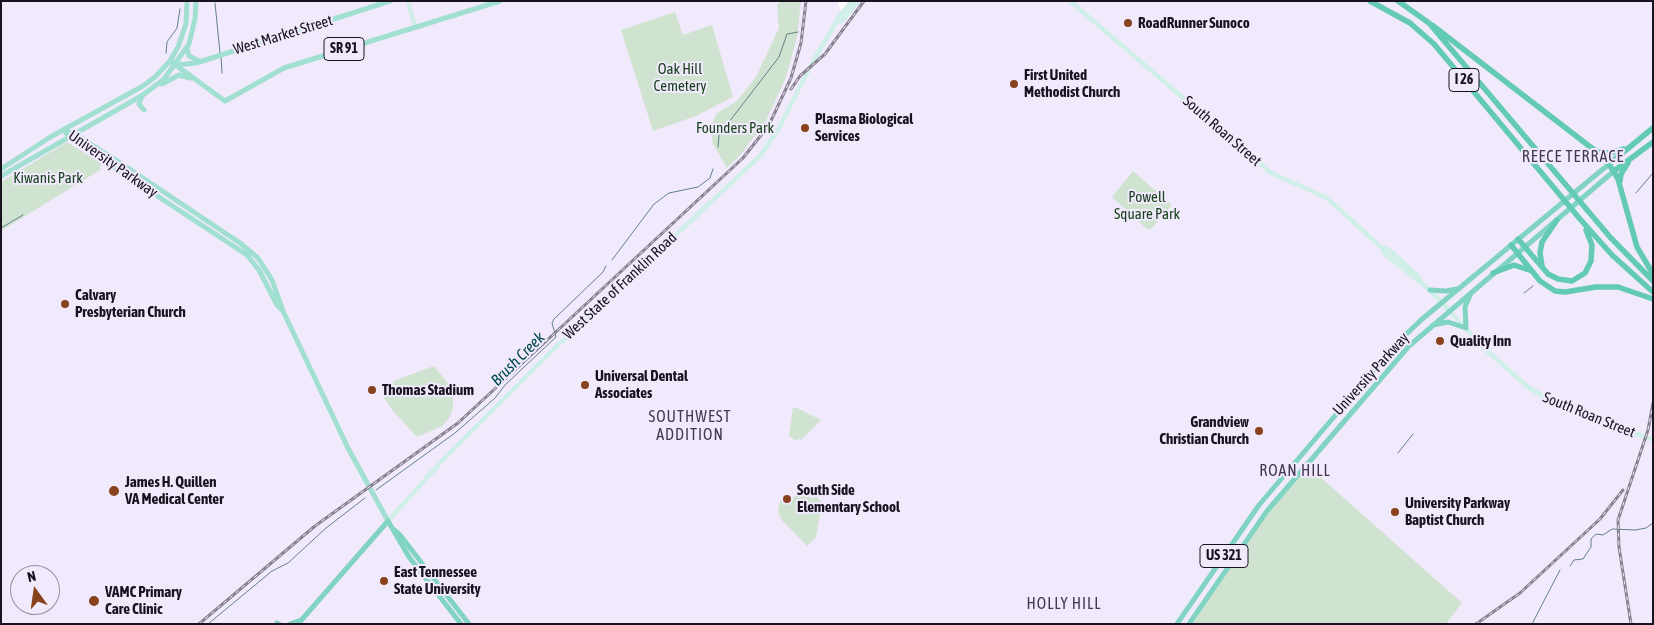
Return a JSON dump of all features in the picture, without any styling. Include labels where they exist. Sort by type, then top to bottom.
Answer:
[{"type":"highway","name":"I 26","points":[[1370,1],[1410,23],[1434,44],[1580,219],[1612,255],[1653,292]]},
{"type":"highway","name":"I 26","points":[[1398,1],[1430,24],[1589,212],[1653,281]]},
{"type":"highway","points":[[1430,24],[1438,27],[1596,150],[1609,164],[1620,184],[1637,247],[1653,274]]},
{"type":"highway","name":"US 321","points":[[1609,164],[1653,128]]},
{"type":"highway","points":[[1596,150],[1606,154],[1614,153],[1634,142]]},
{"type":"highway","name":"US 321","points":[[1614,171],[1653,142]]},
{"type":"highway","points":[[1620,184],[1621,174],[1630,160]]},
{"type":"highway","name":"University Parkway","points":[[1177,624],[1259,505],[1396,344],[1442,302],[1609,164]]},
{"type":"highway","name":"University Parkway","points":[[1189,624],[1278,496],[1371,388],[1428,327],[1614,171]]},
{"type":"highway","points":[[1518,239],[1553,277],[1562,281],[1572,281],[1585,273],[1591,262],[1592,245],[1580,219]]},
{"type":"highway","points":[[1543,268],[1540,253],[1542,242],[1557,220]]},
{"type":"highway","points":[[1511,245],[1544,285],[1555,291],[1570,292],[1596,287],[1618,287],[1653,299]]},
{"type":"highway","points":[[1494,273],[1514,265],[1524,267],[1532,272]]},
{"type":"highway","points":[[1430,290],[1446,291],[1460,288]]},
{"type":"highway","points":[[1428,327],[1444,322],[1466,328],[1465,307],[1473,290]]},
{"type":"highway","points":[[1364,381],[1371,388]]},
{"type":"highway","points":[[1323,429],[1330,435]]},
{"type":"highway","name":"University Parkway","points":[[388,521],[396,539],[461,624]]},
{"type":"highway","name":"West State of Franklin Road","points":[[300,622],[388,521]]},
{"type":"highway","points":[[1244,527],[1252,533]]},
{"type":"highway","name":"University Parkway","points":[[393,529],[400,535],[468,624]]},
{"type":"highway","points":[[290,624],[300,622]]},
{"type":"main road","points":[[1,169],[64,130],[143,86],[170,61],[184,31],[188,13],[187,1]]},
{"type":"main road","points":[[154,87],[176,65],[186,48],[195,19],[196,1]]},
{"type":"main road","name":"West Market Street","points":[[176,65],[200,61],[390,1]]},
{"type":"main road","points":[[408,1],[415,27]]},
{"type":"main road","name":"SR 91","points":[[176,65],[225,101],[284,68],[500,1]]},
{"type":"main road","name":"West State of Franklin Road","points":[[847,12],[852,1]]},
{"type":"main road","name":"West State of Franklin Road","points":[[388,521],[441,462],[551,352],[760,156],[776,133],[810,67],[839,22],[858,1]]},
{"type":"main road","name":"South Roan Street","points":[[1070,1],[1271,173],[1327,198],[1382,248],[1388,250],[1417,275],[1485,349],[1541,396],[1598,421],[1653,440]]},
{"type":"main road","points":[[186,48],[190,58],[200,61]]},
{"type":"main road","points":[[170,61],[176,65]]},
{"type":"main road","points":[[187,73],[185,69],[189,64]]},
{"type":"main road","points":[[1,176],[154,87],[179,75],[198,81]]},
{"type":"main road","points":[[142,95],[140,104],[144,110]]},
{"type":"main road","name":"University Parkway","points":[[64,130],[251,251],[267,270],[283,311],[358,468],[388,521]]},
{"type":"street","points":[[839,1],[847,12]]},
{"type":"street","points":[[843,1],[847,12]]},
{"type":"green space","name":"Founders Park","points":[[781,1],[801,1],[797,37],[786,77],[766,121],[741,154],[727,168],[713,144],[711,133],[713,121],[717,113],[737,101],[756,77],[779,28],[777,5]]},
{"type":"green space","name":"Oak Hill Cemetery","points":[[675,12],[683,35],[712,25],[733,97],[696,116],[653,131],[621,30]]},
{"type":"green space","name":"Kiwanis Park","points":[[67,142],[101,163],[100,170],[1,231],[1,182]]},
{"type":"green space","name":"Powell Square Park","points":[[1133,171],[1172,205],[1151,229],[1147,229],[1112,197]]},
{"type":"green space","points":[[434,366],[451,387],[453,409],[449,418],[442,426],[417,437],[394,412],[382,395],[386,387],[396,380]]},
{"type":"green space","points":[[793,408],[797,408],[821,420],[802,439],[795,440],[789,436]]},
{"type":"green space","points":[[1308,466],[1462,603],[1446,624],[1192,624],[1263,520]]},
{"type":"green space","points":[[800,492],[803,495],[806,492],[812,499],[816,496],[822,503],[816,537],[807,546],[781,519],[778,512],[780,500],[785,499],[787,502]]},
{"type":"waterway","points":[[215,3],[220,53]]},
{"type":"waterway","points":[[166,53],[167,42],[177,28],[180,9]]},
{"type":"waterway","name":"Brush Creek","points":[[718,147],[719,135],[779,57],[787,34],[798,32]]},
{"type":"waterway","points":[[221,56],[222,73]]},
{"type":"waterway","name":"Brush Creek","points":[[612,260],[654,204],[669,193],[698,187],[710,178],[713,169]]},
{"type":"waterway","points":[[1636,193],[1653,173]]},
{"type":"waterway","points":[[1,228],[23,215]]},
{"type":"waterway","name":"Brush Creek","points":[[376,490],[455,433],[495,398],[505,385],[556,337],[552,323],[554,319],[603,272],[606,266]]},
{"type":"waterway","points":[[1524,293],[1533,286]]},
{"type":"waterway","points":[[1398,453],[1413,434]]},
{"type":"waterway","name":"Brush Creek","points":[[208,624],[272,571],[288,563],[326,528],[365,498]]},
{"type":"waterway","points":[[1570,566],[1574,560],[1583,559],[1591,547],[1591,539],[1596,534],[1603,535],[1612,529],[1635,530],[1646,528],[1653,523]]},
{"type":"waterway","points":[[1532,624],[1560,570]]},
{"type":"railway","points":[[199,624],[315,526],[458,423],[743,158],[769,125],[791,78],[801,43],[806,1]]},
{"type":"railway","points":[[791,89],[800,76],[825,54],[864,1]]},
{"type":"railway","points":[[1631,624],[1619,547],[1618,520],[1648,430],[1653,403]]},
{"type":"railway","points":[[1476,624],[1520,593],[1600,519],[1623,490]]},
{"type":"place","name":"RoadRunner Sunoco","points":[[1128,23]]},
{"type":"place","name":"First United Methodist Church","points":[[1014,84]]},
{"type":"place","name":"Plasma Biological Services","points":[[805,128]]},
{"type":"place","name":"Calvary Presbyterian Church","points":[[65,304]]},
{"type":"place","name":"Quality Inn","points":[[1440,341]]},
{"type":"place","name":"Universal Dental Associates","points":[[585,385]]},
{"type":"place","name":"Thomas Stadium","points":[[372,390]]},
{"type":"place","name":"Grandview Christian Church","points":[[1259,431]]},
{"type":"place","name":"James H. Quillen VA Medical Center","points":[[114,491]]},
{"type":"place","name":"South Side Elementary School","points":[[787,499]]},
{"type":"place","name":"University Parkway Baptist Church","points":[[1395,512]]},
{"type":"place","name":"East Tennessee State University","points":[[384,581]]},
{"type":"place","name":"VAMC Primary Care Clinic","points":[[94,601]]},
{"type":"district","name":"REECE TERRACE","points":[[1573,157]]},
{"type":"district","name":"SOUTHWEST ADDITION","points":[[690,426]]},
{"type":"district","name":"ROAN HILL","points":[[1295,471]]},
{"type":"district","name":"HOLLY HILL","points":[[1064,604]]}]
